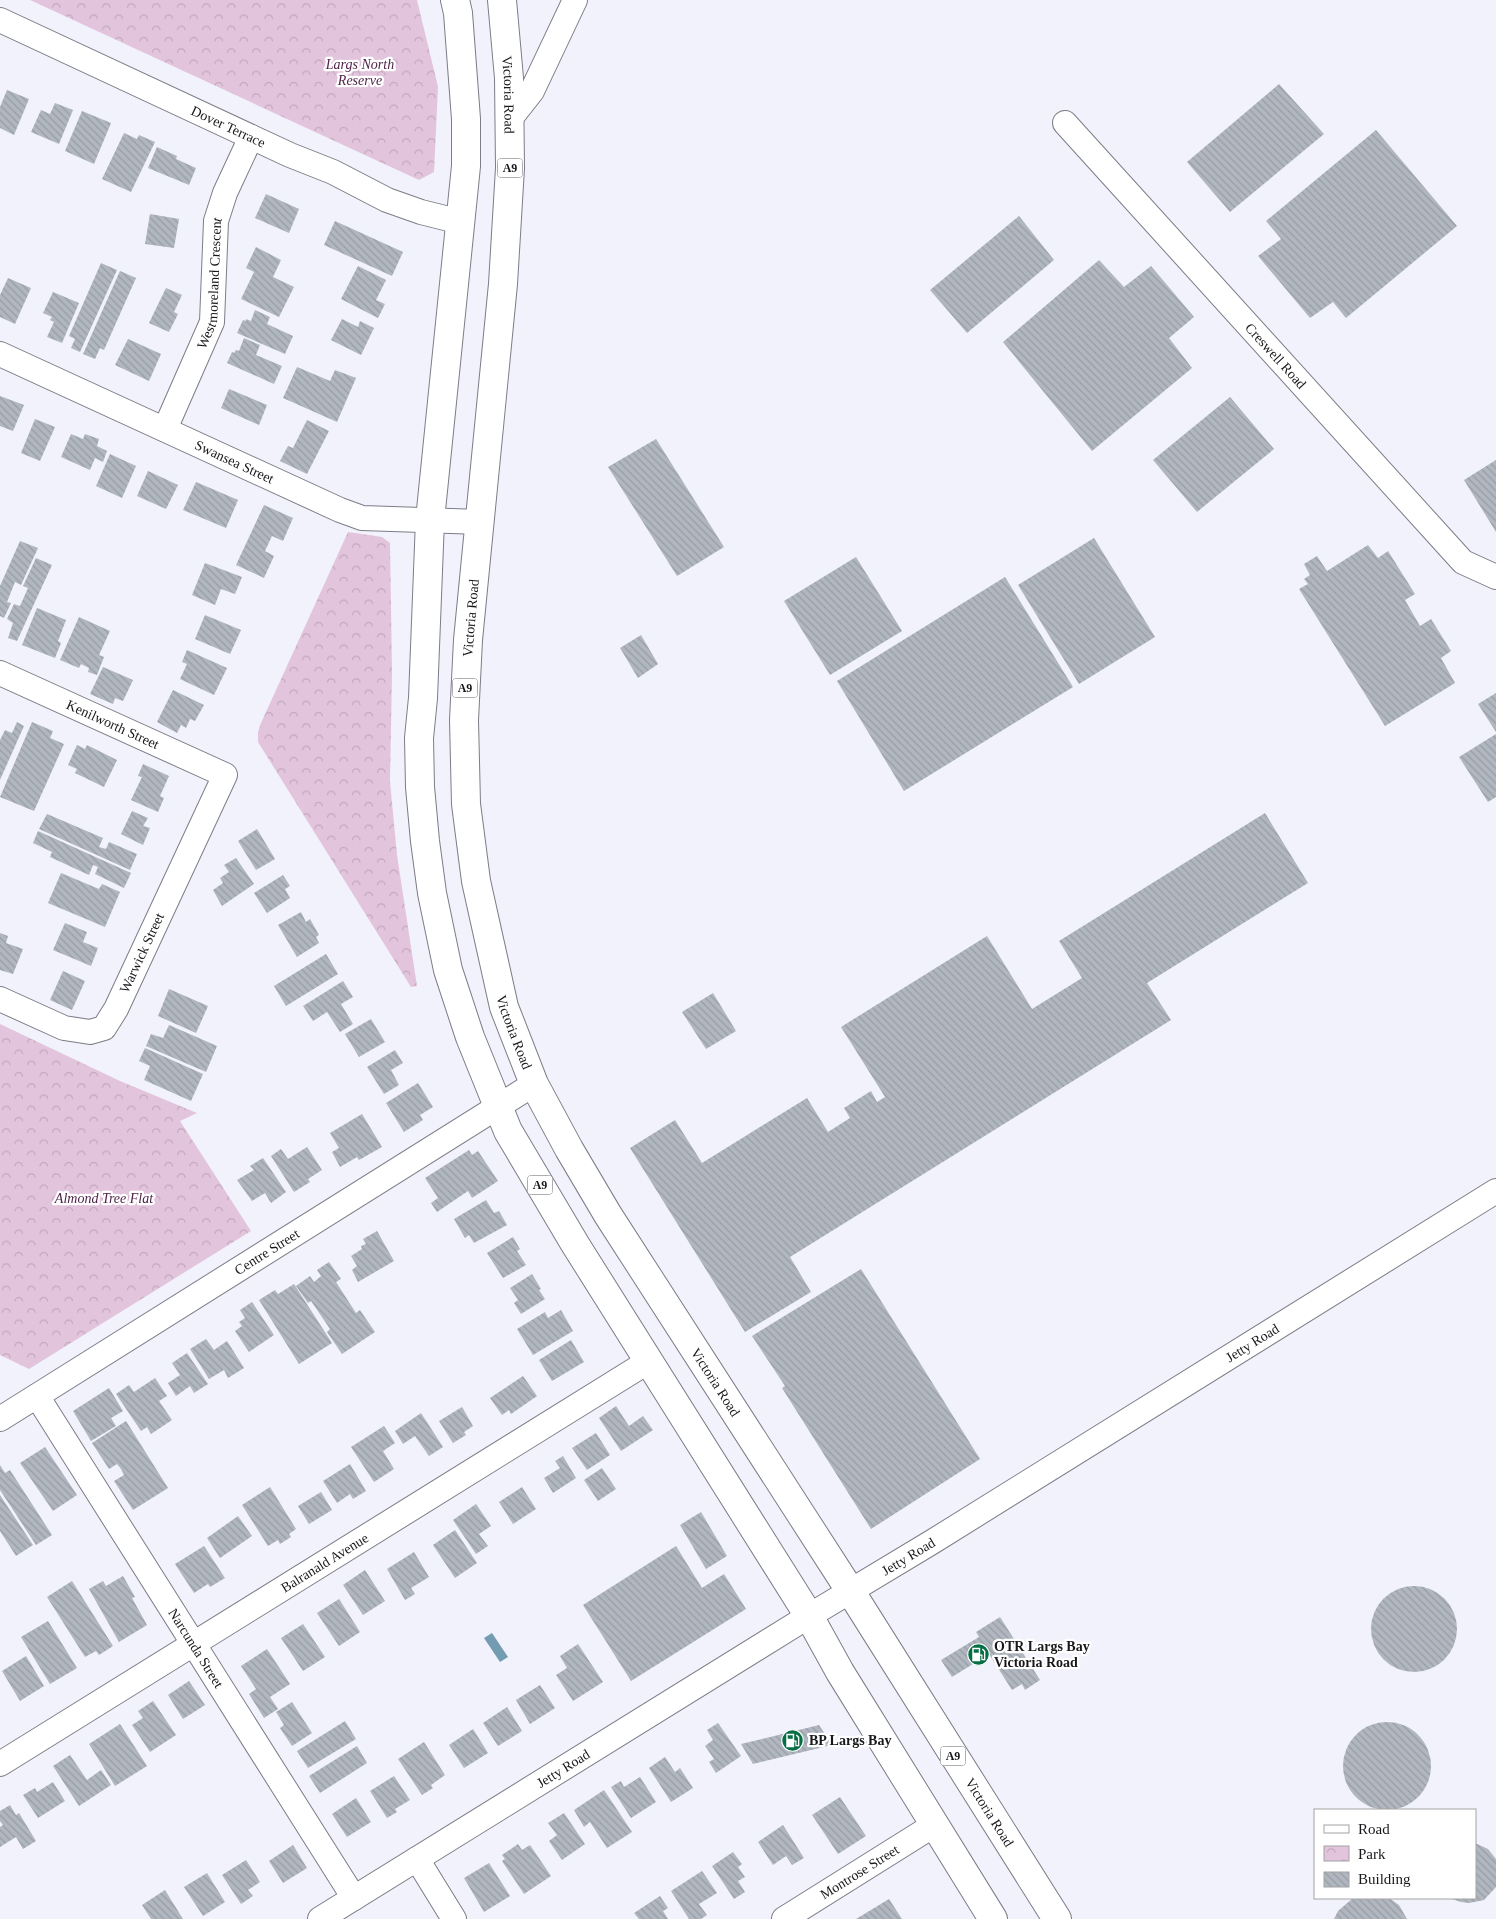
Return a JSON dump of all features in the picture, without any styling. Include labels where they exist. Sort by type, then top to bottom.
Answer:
[{"type":"highway","name":"A9","points":[[455,0],[458,13],[466,119],[466,166],[430,520],[423,698],[419,738],[420,787],[425,841],[432,893],[448,970],[470,1037],[508,1131],[809,1616],[840,1672],[993,1919]]},
{"type":"highway","name":"Victoria Road","points":[[502,0],[506,30],[510,168],[503,284],[468,640],[464,720],[466,804],[476,881],[504,1007],[534,1084],[608,1215],[852,1592],[1057,1919]]},
{"type":"street","points":[[510,119],[532,91],[575,0]]},
{"type":"street","name":"Dover Terrace","points":[[0,20],[251,137],[332,172],[387,200],[421,212],[461,222]]},
{"type":"street","name":"Creswell Road","points":[[1065,123],[1463,562],[1496,577]]},
{"type":"street","name":"Westmoreland Crescent","points":[[165,428],[212,322],[216,220],[225,193],[251,137]]},
{"type":"street","name":"Swansea Street","points":[[0,354],[165,428],[340,510],[362,518],[480,522]]},
{"type":"street","name":"Kenilworth Street","points":[[0,673],[225,775]]},
{"type":"street","name":"Warwick Street","points":[[0,999],[64,1028],[90,1032],[104,1028],[116,1009],[225,775]]},
{"type":"street","name":"Centre Street","points":[[0,1419],[534,1084]]},
{"type":"street","name":"Jetty Road","points":[[320,1919],[809,1616],[852,1592],[1496,1191]]},
{"type":"street","name":"Balranald Avenue","points":[[0,1764],[649,1361]]},
{"type":"street","name":"Narcunda Street","points":[[37,1396],[354,1898]]},
{"type":"street","name":"Montrose Street","points":[[784,1919],[934,1826]]},
{"type":"street","points":[[418,1859],[454,1919]]},
{"type":"green space","name":"Largs North Reserve","points":[[30,0],[417,0],[438,87],[434,172],[419,180]]},
{"type":"green space","points":[[348,532],[382,537],[390,543],[392,673],[390,782],[397,855],[417,986],[411,987],[258,742],[258,732],[261,723]]},
{"type":"green space","name":"Almond Tree Flat","points":[[0,1024],[120,1081],[197,1113],[180,1121],[251,1231],[29,1369],[0,1355]]},
{"type":"water","points":[[492,1633],[508,1657],[500,1662],[484,1638]]},
{"type":"building","points":[[1279,84],[1324,134],[1230,212],[1187,162]]},
{"type":"building","points":[[7,90],[29,99],[14,135],[0,128],[0,107]]},
{"type":"building","points":[[55,103],[73,110],[59,144],[31,132],[41,110],[50,114]]},
{"type":"building","points":[[82,111],[111,123],[94,164],[65,151]]},
{"type":"building","points":[[1376,130],[1457,226],[1346,318],[1333,302],[1310,318],[1258,256],[1281,239],[1266,221]]},
{"type":"building","points":[[124,133],[137,139],[139,135],[155,142],[131,192],[102,179]]},
{"type":"building","points":[[157,147],[177,156],[176,159],[196,168],[189,185],[148,168]]},
{"type":"building","points":[[266,194],[299,209],[289,233],[255,218]]},
{"type":"building","points":[[150,214],[179,219],[174,248],[145,244]]},
{"type":"building","points":[[1019,216],[1054,260],[967,333],[930,290]]},
{"type":"building","points":[[335,221],[403,252],[392,276],[324,245]]},
{"type":"building","points":[[256,247],[281,260],[273,277],[294,287],[279,317],[241,299],[254,272],[246,268]]},
{"type":"building","points":[[1099,260],[1124,287],[1151,266],[1194,317],[1169,338],[1192,368],[1092,451],[1003,342]]},
{"type":"building","points":[[101,263],[117,270],[80,352],[71,348],[75,339],[69,336]]},
{"type":"building","points":[[358,266],[386,280],[376,300],[385,304],[378,318],[341,299]]},
{"type":"building","points":[[120,271],[136,278],[104,350],[100,348],[95,359],[83,354]]},
{"type":"building","points":[[8,278],[31,288],[15,324],[0,317],[0,295]]},
{"type":"building","points":[[166,288],[182,295],[174,312],[178,314],[169,332],[149,323]]},
{"type":"building","points":[[53,292],[79,303],[62,343],[47,337],[54,322],[50,320],[52,317],[43,313]]},
{"type":"building","points":[[255,310],[270,317],[267,324],[293,336],[285,354],[237,333],[243,320],[251,321]]},
{"type":"building","points":[[342,319],[358,327],[360,321],[374,328],[361,355],[331,340]]},
{"type":"building","points":[[244,338],[260,345],[256,355],[282,366],[274,384],[227,363],[232,352],[239,351]]},
{"type":"building","points":[[128,339],[161,354],[149,381],[115,365]]},
{"type":"building","points":[[297,367],[330,381],[335,370],[356,378],[337,422],[283,398]]},
{"type":"building","points":[[229,389],[267,405],[259,425],[221,408]]},
{"type":"building","points":[[0,396],[24,405],[13,431],[0,426]]},
{"type":"building","points":[[1230,397],[1274,449],[1197,512],[1153,460]]},
{"type":"building","points":[[35,419],[55,427],[40,461],[21,453]]},
{"type":"building","points":[[307,420],[329,431],[307,474],[280,461],[288,446],[293,448]]},
{"type":"building","points":[[71,434],[83,439],[85,434],[99,439],[97,446],[107,451],[103,462],[95,458],[90,470],[61,457]]},
{"type":"building","points":[[656,439],[724,547],[677,576],[608,467]]},
{"type":"building","points":[[110,454],[136,466],[122,498],[96,486]]},
{"type":"building","points":[[1496,460],[1496,532],[1464,480]]},
{"type":"building","points":[[148,471],[178,485],[166,509],[137,496]]},
{"type":"building","points":[[196,482],[238,500],[226,528],[183,510]]},
{"type":"building","points":[[264,505],[293,518],[283,541],[272,536],[265,551],[274,556],[264,578],[236,565]]},
{"type":"building","points":[[1094,538],[1155,637],[1079,684],[1018,585]]},
{"type":"building","points":[[20,541],[38,548],[21,585],[15,582],[7,602],[11,603],[4,618],[0,616],[0,586]]},
{"type":"building","points":[[1368,545],[1378,558],[1388,551],[1415,594],[1405,600],[1420,626],[1431,619],[1451,651],[1441,658],[1455,683],[1385,726],[1299,589],[1308,584],[1304,579],[1310,575],[1304,564],[1317,556],[1327,571]]},
{"type":"building","points":[[856,557],[902,631],[830,675],[784,601]]},
{"type":"building","points":[[36,558],[52,565],[17,641],[8,638],[13,623],[7,619],[14,604],[20,606],[28,588],[23,586]]},
{"type":"building","points":[[205,563],[242,577],[235,594],[221,589],[215,605],[192,595]]},
{"type":"building","points":[[1005,577],[1073,687],[904,791],[837,681]]},
{"type":"building","points":[[37,608],[66,620],[58,641],[61,643],[55,658],[22,645]]},
{"type":"building","points":[[205,615],[241,630],[230,654],[195,639]]},
{"type":"building","points":[[79,617],[110,631],[99,655],[104,657],[97,675],[88,672],[89,668],[81,664],[79,668],[60,660]]},
{"type":"building","points":[[641,635],[658,664],[638,678],[620,648]]},
{"type":"building","points":[[187,650],[227,668],[214,695],[180,679],[187,664],[182,662]]},
{"type":"building","points":[[103,667],[133,680],[123,701],[115,698],[113,704],[90,694]]},
{"type":"building","points":[[173,690],[204,705],[195,721],[190,719],[186,728],[181,725],[177,733],[157,722]]},
{"type":"building","points":[[1496,693],[1496,732],[1478,704]]},
{"type":"building","points":[[17,722],[24,726],[0,780],[0,740],[5,730],[12,733]]},
{"type":"building","points":[[32,722],[53,731],[50,738],[64,744],[34,811],[0,797]]},
{"type":"building","points":[[1496,734],[1496,797],[1488,802],[1459,757]]},
{"type":"building","points":[[77,745],[85,749],[87,745],[117,760],[104,787],[75,773],[77,769],[68,765]]},
{"type":"building","points":[[143,764],[169,776],[160,796],[164,798],[158,812],[131,800],[142,777],[138,776]]},
{"type":"building","points":[[132,811],[148,818],[143,826],[150,828],[143,845],[121,834]]},
{"type":"building","points":[[1265,813],[1308,883],[1147,983],[1171,1020],[790,1257],[811,1292],[745,1332],[630,1148],[675,1120],[702,1163],[807,1098],[828,1132],[850,1118],[844,1108],[871,1091],[877,1102],[885,1097],[841,1027],[987,936],[1032,1009],[1082,978],[1059,941]]},
{"type":"building","points":[[47,814],[103,838],[99,847],[106,849],[109,842],[137,854],[130,870],[39,829]]},
{"type":"building","points":[[257,829],[275,859],[256,870],[238,841]]},
{"type":"building","points":[[38,831],[131,873],[124,888],[95,874],[98,867],[93,865],[89,875],[50,857],[52,852],[33,843]]},
{"type":"building","points":[[236,858],[254,884],[222,906],[213,890],[223,883],[220,878],[229,872],[224,865]]},
{"type":"building","points":[[61,873],[99,889],[102,884],[120,892],[105,927],[48,903]]},
{"type":"building","points":[[283,875],[290,886],[285,889],[290,898],[267,913],[254,893]]},
{"type":"building","points":[[301,912],[306,922],[310,919],[319,935],[316,937],[319,943],[297,957],[278,925]]},
{"type":"building","points":[[65,923],[87,932],[83,942],[98,948],[91,966],[53,950]]},
{"type":"building","points":[[0,933],[8,936],[6,943],[23,949],[13,974],[0,970]]},
{"type":"building","points":[[326,954],[338,974],[286,1006],[274,986]]},
{"type":"building","points":[[63,971],[85,981],[72,1010],[50,1000]]},
{"type":"building","points":[[343,981],[353,997],[341,1004],[353,1024],[340,1032],[327,1012],[313,1021],[303,1006]]},
{"type":"building","points":[[169,989],[208,1006],[196,1033],[158,1016]]},
{"type":"building","points":[[713,993],[736,1031],[706,1049],[682,1012]]},
{"type":"building","points":[[371,1019],[385,1042],[359,1057],[345,1034]]},
{"type":"building","points":[[169,1025],[217,1046],[206,1072],[146,1046],[151,1034],[163,1038]]},
{"type":"building","points":[[145,1048],[203,1074],[191,1101],[144,1080],[150,1066],[139,1061]]},
{"type":"building","points":[[395,1050],[403,1063],[391,1070],[399,1085],[384,1094],[367,1067]]},
{"type":"building","points":[[418,1083],[433,1107],[420,1115],[423,1120],[404,1132],[386,1103]]},
{"type":"building","points":[[362,1114],[382,1147],[359,1160],[357,1157],[340,1167],[332,1152],[339,1148],[330,1133]]},
{"type":"building","points":[[307,1147],[322,1170],[308,1179],[310,1182],[294,1192],[271,1156],[281,1149],[288,1159]]},
{"type":"building","points":[[469,1150],[472,1155],[478,1151],[498,1181],[472,1198],[468,1191],[437,1212],[431,1203],[438,1198],[425,1178]]},
{"type":"building","points":[[263,1158],[286,1192],[271,1203],[265,1193],[252,1201],[237,1180],[254,1170],[250,1166]]},
{"type":"building","points":[[486,1200],[494,1213],[499,1211],[507,1225],[474,1243],[469,1235],[465,1238],[454,1219]]},
{"type":"building","points":[[377,1231],[394,1261],[358,1282],[352,1270],[357,1266],[351,1256],[362,1249],[361,1246],[366,1244],[363,1239]]},
{"type":"building","points":[[513,1237],[520,1249],[517,1251],[526,1265],[503,1278],[487,1253]]},
{"type":"building","points":[[329,1262],[341,1279],[336,1282],[356,1313],[360,1310],[375,1332],[342,1354],[327,1332],[330,1329],[311,1301],[308,1303],[296,1286],[310,1276],[314,1282],[321,1276],[317,1270]]},
{"type":"building","points":[[861,1269],[980,1459],[871,1529],[782,1388],[785,1386],[752,1336]]},
{"type":"building","points":[[532,1274],[545,1299],[521,1314],[514,1303],[518,1300],[510,1288]]},
{"type":"building","points":[[294,1284],[332,1343],[299,1364],[259,1300],[275,1290],[278,1294]]},
{"type":"building","points":[[252,1302],[274,1335],[249,1352],[235,1331],[242,1326],[239,1322],[245,1318],[240,1310]]},
{"type":"building","points":[[561,1310],[573,1331],[533,1355],[517,1329],[545,1312],[548,1318]]},
{"type":"building","points":[[206,1339],[214,1350],[227,1341],[244,1368],[228,1378],[224,1370],[209,1379],[190,1349]]},
{"type":"building","points":[[571,1340],[584,1362],[552,1381],[539,1360]]},
{"type":"building","points":[[187,1353],[208,1384],[194,1393],[190,1386],[176,1396],[168,1383],[180,1375],[172,1363]]},
{"type":"building","points":[[523,1376],[537,1396],[511,1414],[509,1410],[502,1415],[490,1398]]},
{"type":"building","points":[[155,1378],[167,1396],[159,1401],[172,1420],[151,1434],[147,1427],[141,1431],[116,1394],[129,1385],[134,1392]]},
{"type":"building","points":[[109,1388],[123,1411],[111,1418],[116,1426],[91,1441],[73,1411]]},
{"type":"building","points":[[616,1406],[629,1426],[643,1416],[653,1430],[621,1451],[599,1418]]},
{"type":"building","points":[[462,1407],[473,1426],[464,1432],[466,1435],[453,1443],[439,1421]]},
{"type":"building","points":[[421,1413],[443,1447],[429,1456],[415,1436],[403,1444],[395,1431]]},
{"type":"building","points":[[126,1421],[168,1488],[133,1510],[114,1481],[124,1475],[121,1469],[117,1464],[109,1469],[92,1443]]},
{"type":"building","points":[[384,1426],[395,1443],[383,1451],[394,1469],[374,1482],[351,1447]]},
{"type":"building","points":[[596,1433],[610,1455],[587,1470],[572,1448]]},
{"type":"building","points":[[45,1447],[77,1495],[53,1511],[20,1463]]},
{"type":"building","points":[[563,1456],[576,1478],[553,1493],[544,1478],[560,1468],[555,1461]]},
{"type":"building","points":[[350,1464],[366,1491],[353,1499],[350,1494],[337,1503],[323,1481]]},
{"type":"building","points":[[0,1465],[5,1473],[10,1470],[52,1535],[36,1545],[0,1490]]},
{"type":"building","points":[[602,1468],[616,1489],[598,1501],[584,1480]]},
{"type":"building","points":[[270,1487],[296,1529],[289,1534],[291,1537],[280,1544],[278,1540],[268,1546],[242,1505]]},
{"type":"building","points":[[522,1487],[536,1509],[513,1524],[499,1502]]},
{"type":"building","points":[[321,1492],[332,1510],[309,1524],[298,1506]]},
{"type":"building","points":[[0,1495],[33,1545],[16,1556],[0,1531]]},
{"type":"building","points":[[476,1504],[491,1526],[479,1534],[488,1546],[476,1554],[453,1520]]},
{"type":"building","points":[[701,1512],[727,1556],[706,1569],[680,1525]]},
{"type":"building","points":[[238,1516],[252,1536],[220,1558],[207,1538]]},
{"type":"building","points":[[455,1530],[477,1563],[455,1578],[433,1545]]},
{"type":"building","points":[[204,1546],[225,1578],[210,1587],[208,1584],[194,1593],[175,1564]]},
{"type":"building","points":[[676,1546],[702,1588],[724,1574],[746,1609],[631,1681],[583,1605]]},
{"type":"building","points":[[414,1552],[429,1577],[411,1588],[415,1594],[405,1600],[387,1569]]},
{"type":"building","points":[[365,1570],[385,1601],[363,1615],[343,1585]]},
{"type":"building","points":[[123,1576],[135,1597],[132,1598],[147,1625],[119,1642],[89,1589],[103,1581],[106,1586]]},
{"type":"building","points":[[72,1581],[113,1646],[99,1655],[96,1651],[85,1657],[47,1597]]},
{"type":"building","points":[[1414,1586],[1438,1593],[1450,1605],[1457,1629],[1450,1653],[1438,1665],[1414,1672],[1390,1665],[1378,1653],[1371,1629],[1378,1605],[1390,1593]]},
{"type":"building","points":[[339,1599],[360,1632],[339,1646],[317,1613]]},
{"type":"building","points":[[1000,1617],[1040,1680],[1025,1690],[1022,1684],[1012,1690],[989,1654],[952,1677],[941,1660],[979,1637],[976,1632]]},
{"type":"building","points":[[48,1621],[77,1668],[50,1684],[21,1637]]},
{"type":"building","points":[[303,1624],[325,1657],[303,1671],[281,1638]]},
{"type":"building","points":[[578,1644],[603,1682],[573,1701],[556,1675],[567,1668],[560,1656]]},
{"type":"building","points":[[267,1649],[290,1684],[270,1697],[278,1709],[264,1718],[249,1694],[256,1689],[241,1666]]},
{"type":"building","points":[[26,1656],[44,1686],[20,1701],[2,1671]]},
{"type":"building","points":[[189,1681],[205,1705],[183,1719],[168,1695]]},
{"type":"building","points":[[540,1685],[555,1708],[530,1724],[516,1700]]},
{"type":"building","points":[[153,1701],[176,1735],[150,1752],[132,1725],[143,1718],[138,1711]]},
{"type":"building","points":[[292,1702],[312,1733],[292,1746],[280,1728],[284,1725],[276,1712]]},
{"type":"building","points":[[507,1707],[522,1731],[498,1746],[483,1723]]},
{"type":"building","points":[[345,1721],[356,1739],[308,1768],[297,1751]]},
{"type":"building","points":[[1387,1722],[1404,1725],[1412,1729],[1424,1741],[1430,1757],[1430,1775],[1424,1791],[1412,1803],[1404,1807],[1378,1809],[1370,1807],[1362,1803],[1350,1791],[1346,1783],[1343,1766],[1346,1749],[1350,1741],[1362,1729],[1370,1725]]},
{"type":"building","points":[[718,1723],[741,1756],[716,1773],[709,1762],[714,1759],[705,1746],[713,1740],[707,1730]]},
{"type":"building","points":[[120,1724],[147,1766],[115,1786],[89,1744]]},
{"type":"building","points":[[819,1725],[832,1745],[753,1764],[741,1744]]},
{"type":"building","points":[[473,1729],[488,1753],[464,1768],[449,1745]]},
{"type":"building","points":[[424,1742],[445,1775],[431,1785],[433,1788],[422,1795],[398,1759]]},
{"type":"building","points":[[357,1746],[367,1763],[320,1793],[309,1776]]},
{"type":"building","points":[[70,1755],[87,1780],[101,1770],[111,1785],[79,1806],[53,1766]]},
{"type":"building","points":[[665,1757],[675,1772],[680,1768],[693,1788],[671,1802],[649,1768]]},
{"type":"building","points":[[394,1776],[410,1800],[395,1809],[397,1812],[387,1818],[370,1791]]},
{"type":"building","points":[[640,1777],[656,1802],[631,1818],[611,1787],[621,1781],[624,1787]]},
{"type":"building","points":[[53,1782],[65,1801],[38,1818],[23,1795],[35,1788],[37,1792]]},
{"type":"building","points":[[604,1790],[632,1832],[607,1848],[590,1822],[584,1827],[574,1810]]},
{"type":"building","points":[[840,1797],[866,1836],[838,1854],[812,1815]]},
{"type":"building","points":[[356,1798],[371,1822],[347,1837],[332,1814]]},
{"type":"building","points":[[10,1805],[16,1815],[19,1813],[36,1841],[23,1849],[16,1837],[0,1847],[0,1827],[3,1825],[0,1821],[0,1811]]},
{"type":"building","points":[[564,1813],[585,1844],[562,1860],[549,1841],[557,1835],[548,1823]]},
{"type":"building","points":[[783,1825],[804,1858],[792,1865],[786,1856],[773,1865],[758,1842]]},
{"type":"building","points":[[1476,1843],[1488,1849],[1496,1859],[1496,1887],[1484,1900],[1469,1903],[1452,1899],[1476,1899]]},
{"type":"building","points":[[518,1844],[522,1850],[530,1845],[551,1876],[524,1894],[502,1861],[505,1859],[502,1855]]},
{"type":"building","points":[[293,1845],[307,1868],[283,1883],[269,1861]]},
{"type":"building","points":[[733,1852],[742,1864],[738,1867],[745,1877],[738,1881],[745,1892],[734,1899],[712,1866]]},
{"type":"building","points":[[246,1860],[260,1882],[248,1890],[253,1896],[241,1904],[222,1875]]},
{"type":"building","points":[[489,1863],[510,1896],[484,1912],[464,1878]]},
{"type":"building","points":[[702,1871],[717,1893],[699,1904],[707,1915],[701,1919],[689,1919],[671,1891]]},
{"type":"building","points":[[207,1873],[225,1902],[203,1916],[184,1887]]},
{"type":"building","points":[[165,1890],[183,1919],[151,1919],[142,1905]]},
{"type":"building","points":[[660,1896],[668,1908],[663,1911],[668,1919],[639,1919],[634,1913]]},
{"type":"building","points":[[889,1899],[902,1919],[856,1919]]},
{"type":"building","points":[[1352,1899],[1390,1899],[1399,1905],[1407,1919],[1334,1919],[1338,1911]]},
{"type":"place","name":"OTR Largs Bay Victoria Road","points":[[978,1654]]},
{"type":"place","name":"BP Largs Bay","points":[[793,1740]]}]
